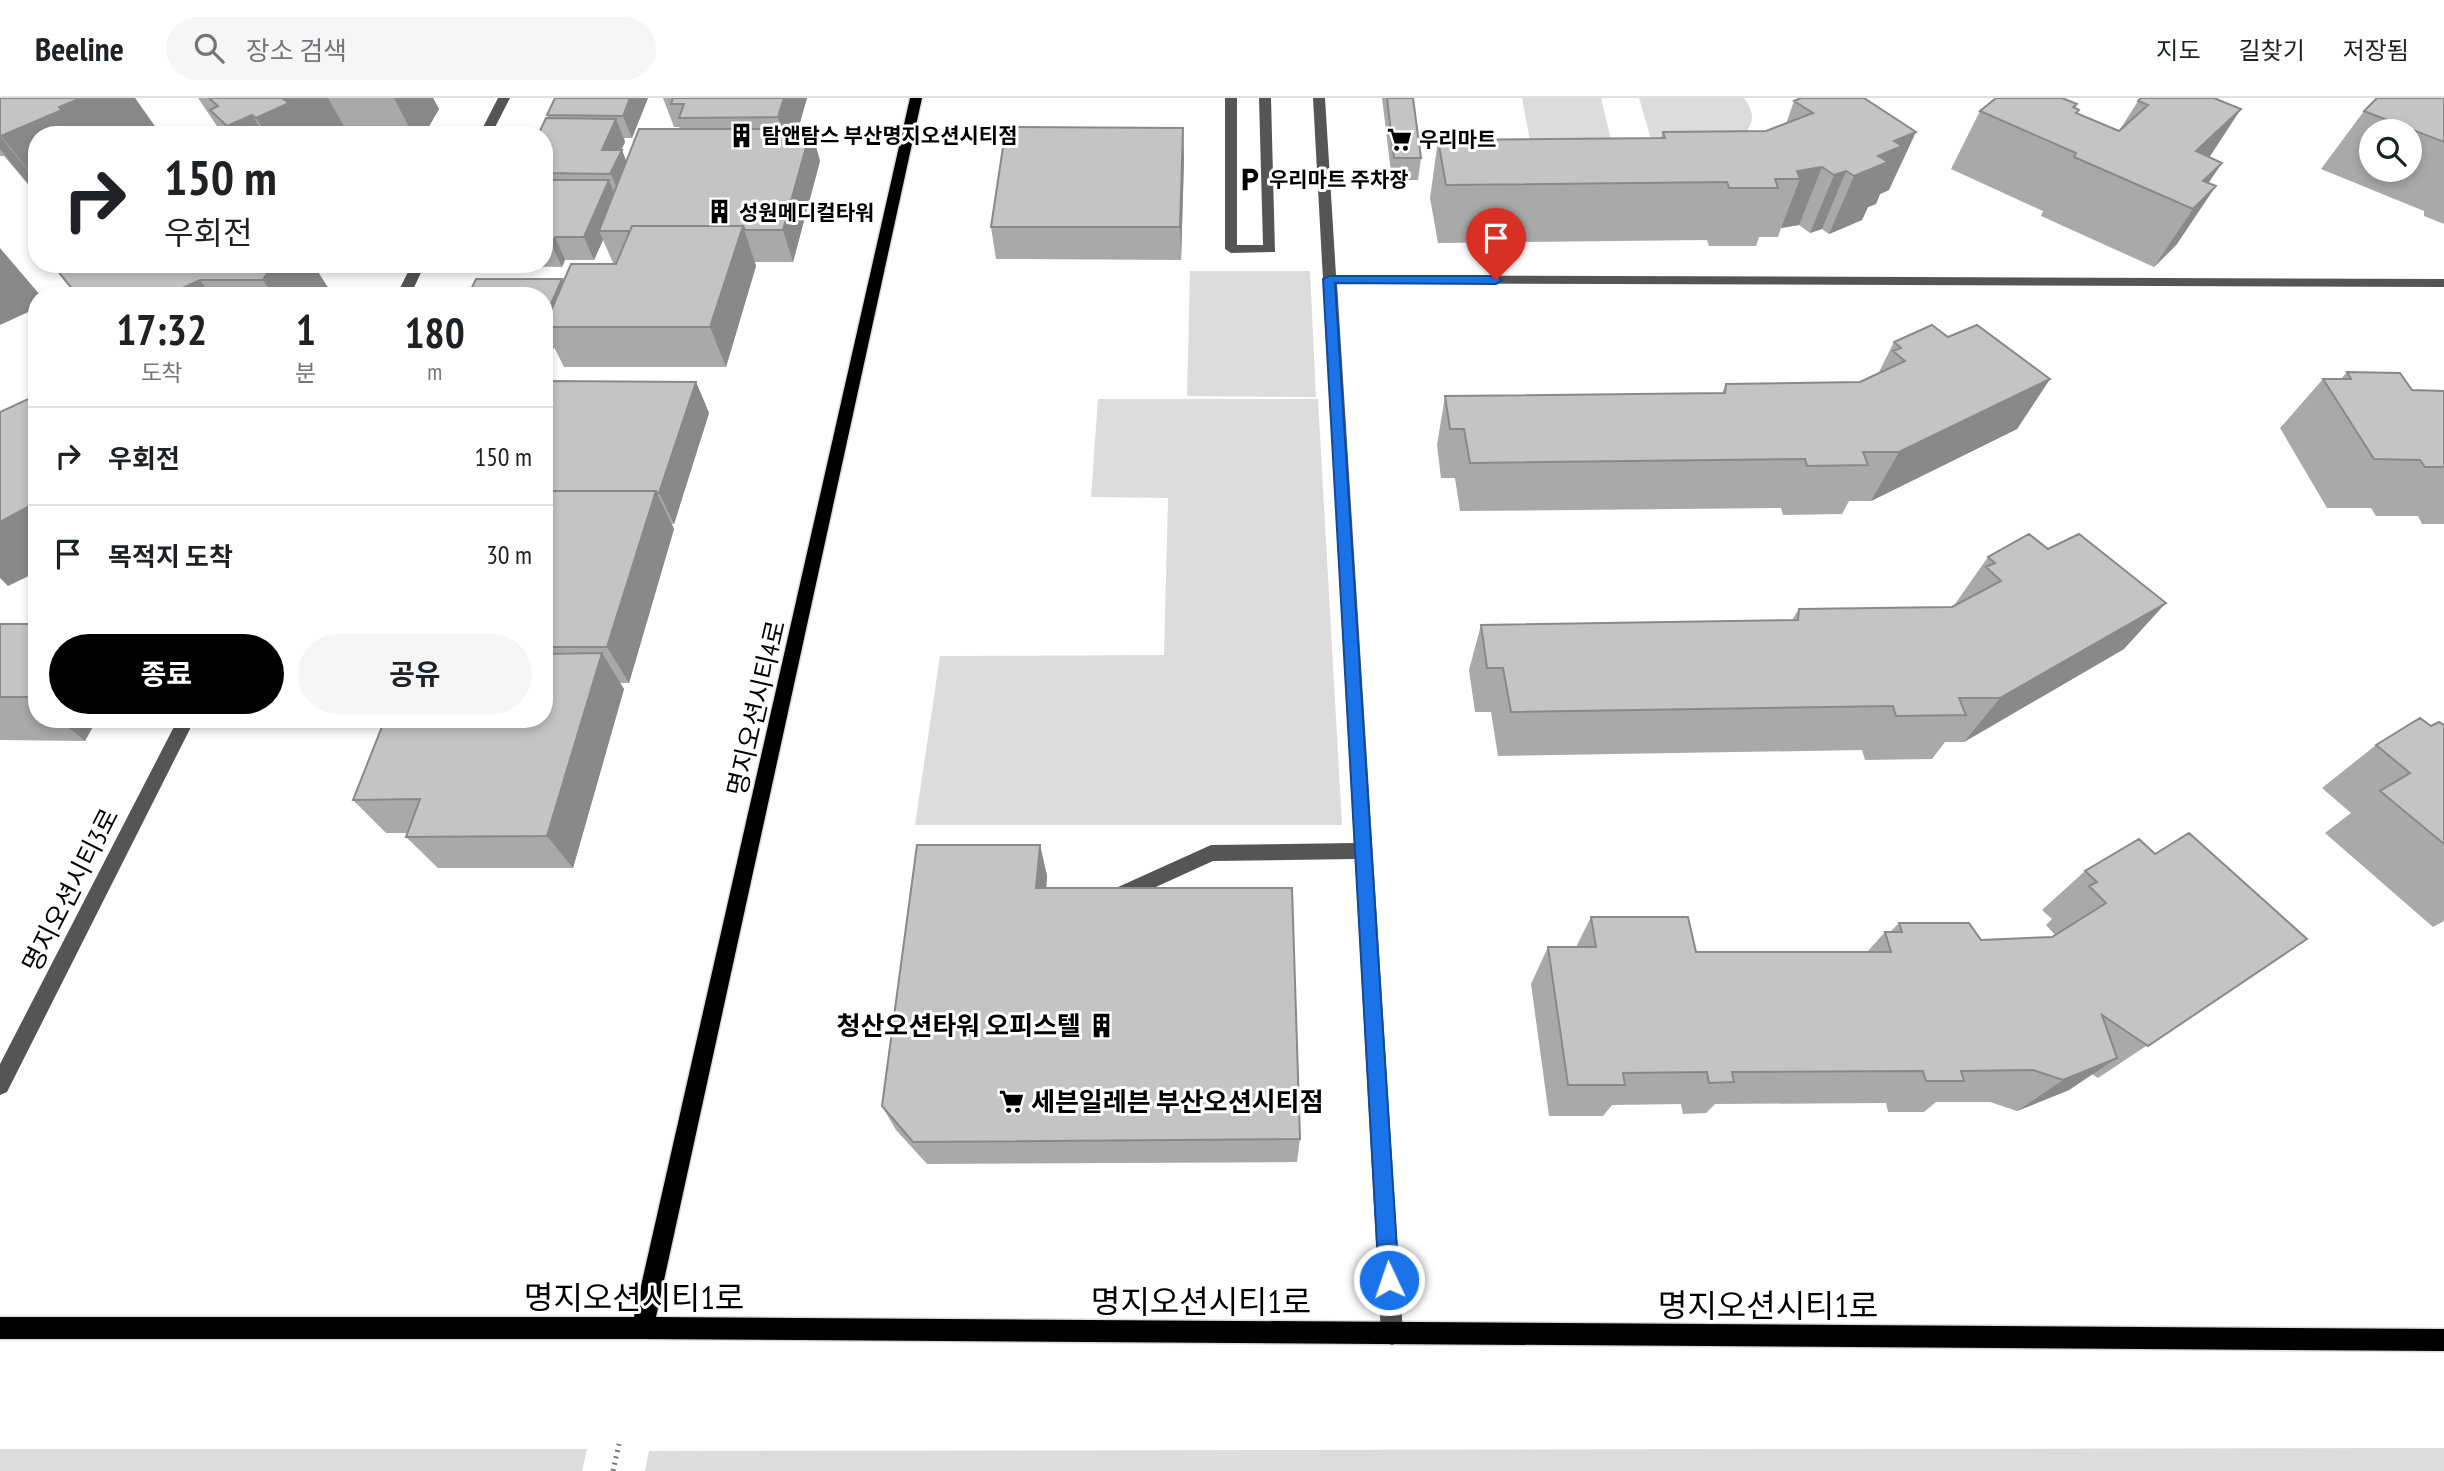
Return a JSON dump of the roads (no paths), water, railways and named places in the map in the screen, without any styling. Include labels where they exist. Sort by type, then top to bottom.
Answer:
[{"type":"main road","name":"명지오션시티4로","points":[[643,1328],[916,98]]},
{"type":"main road","name":"명지오션시티1로","points":[[0,1328],[643,1328],[2444,1340]]},
{"type":"street","points":[[490,126],[504,98]]},
{"type":"street","points":[[1231,98],[1231,249],[1270,249],[1265,98]]},
{"type":"street","points":[[1319,98],[1392,1334]]},
{"type":"street","points":[[1329,279],[2444,283]]},
{"type":"street","name":"명지오션시티3로","points":[[0,1086],[182,728]]},
{"type":"street","points":[[1092,908],[1211,853],[1363,851]]},
{"type":"place","name":"탐앤탐스 부산명지오션시티점","points":[[742,135]]},
{"type":"place","name":"우리마트","points":[[1399,139]]},
{"type":"place","name":"우리마트 주차장","points":[[1249,179]]},
{"type":"place","name":"성원메디컬타워","points":[[719,212]]},
{"type":"place","name":"청산오션타워 오피스텔","points":[[1101,1025]]},
{"type":"place","name":"세븐일레븐 부산오션시티점","points":[[1011,1101]]}]
